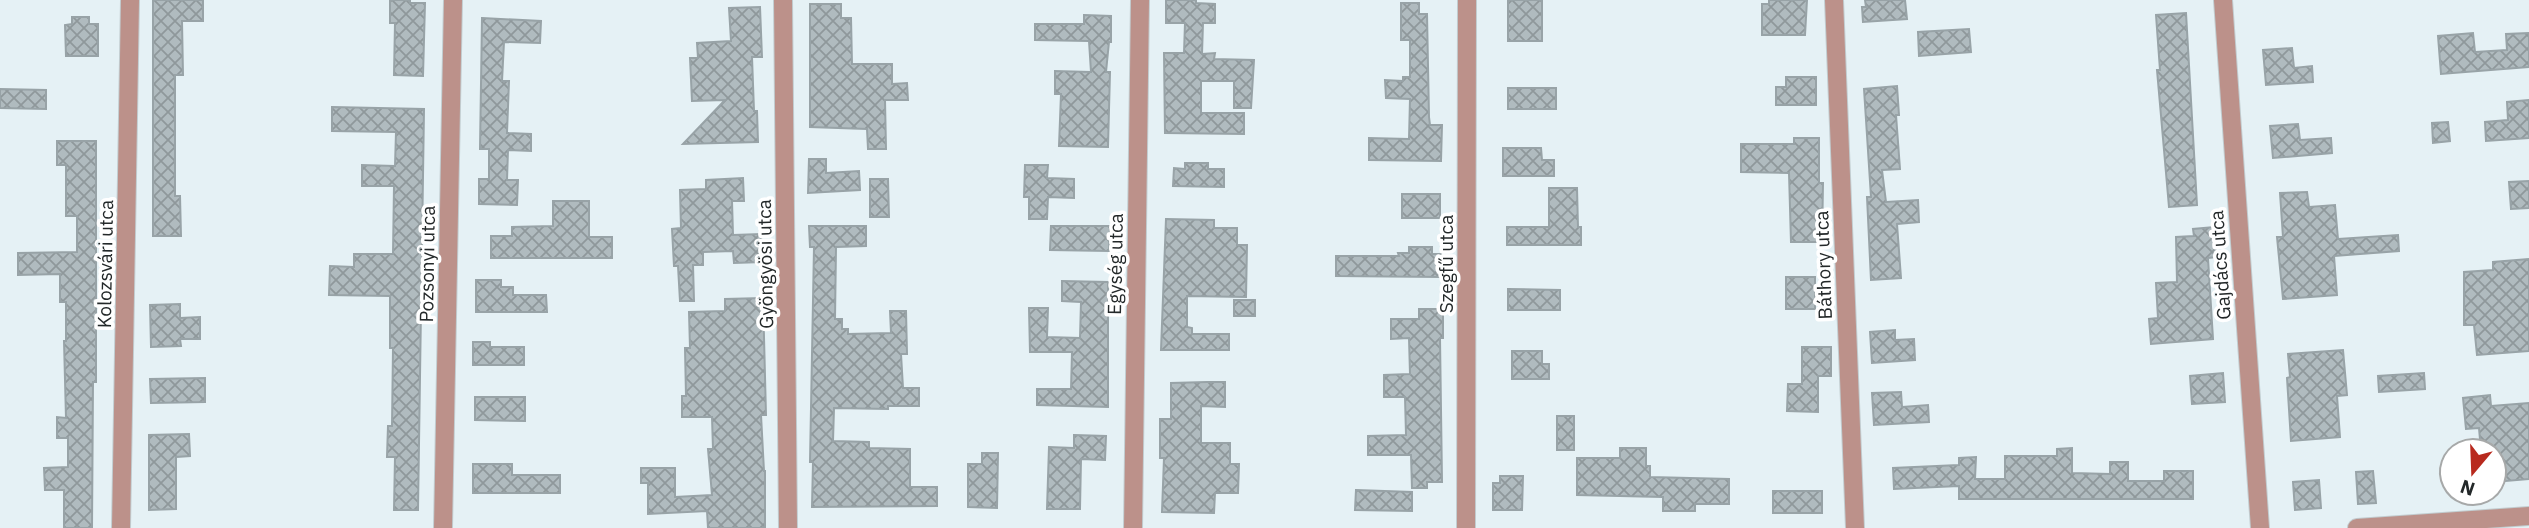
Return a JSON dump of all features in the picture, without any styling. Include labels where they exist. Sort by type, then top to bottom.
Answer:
[{"type":"street","name":"Kolozsvári utca","points":[[121,528],[130,0]]},
{"type":"street","name":"Pozsonyi utca","points":[[443,528],[453,0]]},
{"type":"street","name":"Gyöngyösi utca","points":[[783,0],[788,528]]},
{"type":"street","name":"Egység utca","points":[[1133,528],[1139,0]]},
{"type":"street","name":"Szegfű utca","points":[[1466,528],[1467,0]]},
{"type":"street","name":"Báthory utca","points":[[1834,0],[1854,528]]},
{"type":"street","name":"Gajdács utca","points":[[2223,0],[2260,528]]},
{"type":"street","points":[[2357,528],[2529,516]]},
{"type":"building","points":[[153,0],[203,0],[203,21],[182,21],[183,75],[175,75],[175,196],[180,196],[181,236],[153,236]]},
{"type":"building","points":[[390,0],[425,3],[423,76],[394,75],[395,23],[390,23]]},
{"type":"building","points":[[1166,0],[1196,0],[1196,3],[1215,4],[1215,23],[1203,23],[1202,54],[1215,53],[1214,59],[1254,60],[1251,108],[1234,108],[1234,81],[1201,81],[1201,113],[1244,113],[1244,134],[1165,133],[1164,53],[1184,53],[1185,23],[1166,23]]},
{"type":"building","points":[[1508,0],[1542,0],[1542,41],[1508,41]]},
{"type":"building","points":[[1769,0],[1807,0],[1805,35],[1762,35],[1762,4],[1769,4]]},
{"type":"building","points":[[1865,0],[1905,0],[1907,19],[1863,22],[1862,7],[1866,7]]},
{"type":"building","points":[[1401,3],[1419,3],[1419,14],[1427,14],[1429,117],[1430,125],[1442,125],[1441,161],[1369,160],[1369,138],[1409,139],[1410,99],[1386,98],[1385,80],[1403,81],[1403,77],[1410,77],[1410,40],[1401,40]]},
{"type":"building","points":[[810,4],[841,4],[841,18],[851,18],[852,64],[892,64],[892,84],[907,83],[908,100],[885,100],[886,149],[868,149],[867,129],[810,127]]},
{"type":"building","points":[[760,7],[762,57],[752,57],[758,142],[683,144],[725,100],[692,101],[690,58],[698,58],[697,43],[731,41],[729,8]]},
{"type":"building","points":[[2186,13],[2197,205],[2169,207],[2157,70],[2160,70],[2156,15]]},
{"type":"building","points":[[1084,15],[1111,16],[1111,42],[1106,72],[1110,72],[1108,147],[1059,146],[1061,94],[1055,94],[1055,71],[1091,72],[1089,41],[1035,40],[1035,24],[1084,24]]},
{"type":"building","points":[[72,17],[89,17],[89,24],[98,24],[98,56],[66,56],[65,25],[72,24]]},
{"type":"building","points":[[482,18],[541,21],[540,43],[504,42],[502,81],[509,81],[507,133],[531,134],[531,151],[508,150],[507,180],[518,180],[517,205],[479,204],[479,179],[489,179],[489,149],[480,149]]},
{"type":"building","points":[[1969,29],[1971,52],[1919,56],[1918,32]]},
{"type":"building","points":[[2473,33],[2475,52],[2507,50],[2506,34],[2529,33],[2529,67],[2441,74],[2438,36]]},
{"type":"building","points":[[2292,48],[2294,68],[2312,66],[2313,82],[2266,85],[2263,50]]},
{"type":"building","points":[[1786,77],[1816,77],[1816,105],[1776,105],[1776,87],[1786,87]]},
{"type":"building","points":[[1897,86],[1900,169],[1882,170],[1886,202],[1918,200],[1919,222],[1897,224],[1901,278],[1871,280],[1867,197],[1871,197],[1864,89]]},
{"type":"building","points":[[1508,88],[1556,88],[1556,109],[1508,109]]},
{"type":"building","points":[[0,89],[46,90],[46,109],[0,108]]},
{"type":"building","points":[[2529,100],[2529,138],[2486,141],[2485,122],[2508,120],[2507,102]]},
{"type":"building","points":[[332,107],[424,109],[418,510],[394,510],[395,457],[387,457],[388,426],[392,426],[393,348],[390,348],[390,296],[329,295],[330,266],[354,267],[354,254],[393,254],[394,186],[362,186],[362,165],[395,166],[396,132],[332,131]]},
{"type":"building","points":[[2448,122],[2450,141],[2433,143],[2432,123]]},
{"type":"building","points":[[2298,124],[2300,140],[2331,138],[2332,153],[2273,158],[2270,126]]},
{"type":"building","points":[[1794,138],[1819,138],[1819,183],[1823,183],[1822,242],[1791,242],[1789,173],[1741,172],[1741,144],[1794,144]]},
{"type":"building","points":[[57,141],[96,141],[96,382],[93,382],[92,528],[64,528],[64,490],[45,490],[44,468],[68,467],[68,438],[57,438],[57,417],[66,418],[66,302],[60,302],[60,274],[18,275],[18,253],[77,252],[77,216],[66,216],[66,165],[57,165]]},
{"type":"building","points":[[1503,148],[1541,148],[1542,160],[1554,160],[1554,176],[1503,176]]},
{"type":"building","points":[[809,159],[826,159],[826,173],[859,171],[860,190],[808,193]]},
{"type":"building","points":[[1185,163],[1208,163],[1208,169],[1224,169],[1224,187],[1173,186],[1174,168],[1185,169]]},
{"type":"building","points":[[1025,165],[1048,165],[1047,178],[1074,179],[1074,198],[1048,197],[1047,219],[1029,219],[1029,197],[1024,197]]},
{"type":"building","points":[[743,178],[744,201],[732,201],[733,235],[761,234],[762,262],[734,263],[733,251],[703,252],[703,265],[693,265],[694,301],[680,301],[672,229],[681,228],[680,190],[706,189],[706,180]]},
{"type":"building","points":[[870,179],[888,179],[889,217],[870,217]]},
{"type":"building","points":[[2529,181],[2529,208],[2511,209],[2509,182]]},
{"type":"building","points":[[1549,188],[1577,188],[1581,245],[1507,245],[1507,227],[1549,227]]},
{"type":"building","points":[[2307,192],[2309,207],[2335,205],[2338,239],[2398,235],[2399,251],[2334,256],[2337,295],[2283,299],[2277,237],[2283,237],[2280,193]]},
{"type":"building","points":[[1402,194],[1440,194],[1440,218],[1402,218]]},
{"type":"building","points":[[553,201],[589,201],[589,237],[612,237],[612,258],[491,258],[491,236],[512,236],[512,227],[553,226]]},
{"type":"building","points":[[1166,219],[1214,220],[1214,228],[1237,228],[1237,245],[1247,245],[1246,297],[1187,296],[1187,327],[1192,328],[1192,334],[1229,334],[1229,350],[1161,350]]},
{"type":"building","points":[[809,226],[866,226],[866,246],[836,247],[835,319],[842,319],[842,329],[848,329],[848,334],[891,333],[890,311],[906,311],[907,354],[901,354],[903,388],[919,388],[919,406],[888,406],[888,409],[834,408],[833,441],[869,442],[869,448],[910,449],[910,487],[937,487],[937,506],[812,507],[813,462],[810,462],[814,247],[810,247]]},
{"type":"building","points":[[1051,226],[1110,226],[1109,251],[1050,250]]},
{"type":"building","points":[[2214,227],[2216,257],[2208,258],[2213,339],[2151,344],[2149,319],[2158,318],[2156,283],[2177,282],[2176,237],[2194,236],[2193,229]]},
{"type":"building","points":[[1409,247],[1432,247],[1432,254],[1441,254],[1441,277],[1336,276],[1336,256],[1399,256],[1398,253],[1409,253]]},
{"type":"building","points":[[2529,259],[2529,351],[2477,355],[2474,325],[2464,325],[2464,272],[2493,270],[2493,262]]},
{"type":"building","points":[[1786,277],[1815,277],[1815,309],[1786,309]]},
{"type":"building","points":[[476,280],[501,280],[501,287],[513,287],[513,295],[546,295],[547,312],[476,312]]},
{"type":"building","points":[[1062,281],[1108,282],[1108,407],[1037,405],[1037,389],[1071,389],[1072,352],[1030,352],[1029,308],[1048,308],[1047,337],[1080,338],[1081,302],[1062,301]]},
{"type":"building","points":[[1508,289],[1560,290],[1560,310],[1508,310]]},
{"type":"building","points":[[763,298],[766,415],[761,415],[765,528],[708,528],[707,511],[648,514],[648,483],[641,483],[641,468],[675,468],[675,497],[712,495],[708,449],[713,449],[712,417],[682,417],[682,396],[686,396],[685,348],[690,348],[689,312],[725,311],[725,299]]},
{"type":"building","points":[[1234,300],[1255,300],[1255,316],[1234,316]]},
{"type":"building","points":[[180,304],[180,318],[200,317],[200,339],[180,339],[181,346],[151,347],[150,305]]},
{"type":"building","points":[[1419,309],[1443,309],[1443,338],[1440,338],[1442,482],[1427,482],[1427,488],[1412,488],[1411,455],[1368,455],[1368,436],[1406,435],[1405,397],[1384,397],[1384,375],[1410,374],[1409,338],[1391,339],[1391,319],[1419,319]]},
{"type":"building","points":[[1895,330],[1895,340],[1914,339],[1915,360],[1872,363],[1870,332]]},
{"type":"building","points":[[473,342],[490,342],[490,347],[524,347],[524,365],[473,365]]},
{"type":"building","points":[[1802,347],[1831,347],[1831,376],[1818,376],[1818,412],[1787,411],[1788,384],[1802,384]]},
{"type":"building","points":[[2343,350],[2347,395],[2337,396],[2340,437],[2291,441],[2288,354]]},
{"type":"building","points":[[1512,351],[1542,351],[1542,364],[1549,364],[1549,379],[1512,379]]},
{"type":"building","points":[[2223,373],[2225,402],[2192,404],[2190,376]]},
{"type":"building","points":[[2424,373],[2425,389],[2379,392],[2378,376]]},
{"type":"building","points":[[205,378],[205,402],[151,403],[150,379]]},
{"type":"building","points":[[1225,382],[1225,407],[1201,406],[1201,443],[1230,443],[1230,464],[1239,464],[1238,493],[1215,493],[1214,513],[1162,512],[1164,458],[1160,458],[1160,419],[1171,419],[1171,383]]},
{"type":"building","points":[[1901,392],[1902,407],[1928,405],[1929,422],[1874,425],[1872,393]]},
{"type":"building","points":[[2490,395],[2491,406],[2529,403],[2529,479],[2508,481],[2508,437],[2480,437],[2479,428],[2466,429],[2463,398]]},
{"type":"building","points":[[475,397],[525,397],[525,421],[475,420]]},
{"type":"building","points":[[1557,416],[1574,416],[1574,450],[1557,450]]},
{"type":"building","points":[[189,434],[190,456],[176,457],[176,509],[149,510],[149,435]]},
{"type":"building","points":[[1074,435],[1106,436],[1105,460],[1081,459],[1080,509],[1047,509],[1049,447],[1074,448]]},
{"type":"building","points":[[1620,448],[1646,448],[1646,466],[1650,466],[1650,477],[1729,479],[1729,504],[1695,504],[1695,511],[1663,511],[1663,497],[1577,495],[1577,458],[1620,458]]},
{"type":"building","points":[[2072,448],[2072,473],[2110,474],[2110,462],[2128,462],[2128,481],[2164,481],[2164,471],[2193,471],[2193,499],[1959,499],[1959,486],[1894,489],[1893,468],[1959,465],[1959,458],[1976,457],[1975,479],[2005,479],[2005,456],[2057,456],[2057,449]]},
{"type":"building","points":[[982,453],[998,453],[997,508],[968,507],[968,464],[982,464]]},
{"type":"building","points":[[473,464],[512,464],[512,475],[560,475],[560,493],[473,493]]},
{"type":"building","points":[[2373,471],[2376,503],[2358,504],[2356,472]]},
{"type":"building","points":[[1500,476],[1523,476],[1522,510],[1493,510],[1493,483],[1500,483]]},
{"type":"building","points":[[2319,480],[2321,508],[2295,510],[2293,482]]},
{"type":"building","points":[[1356,490],[1412,492],[1412,511],[1355,510]]},
{"type":"building","points":[[1773,491],[1822,491],[1822,513],[1773,513]]}]
